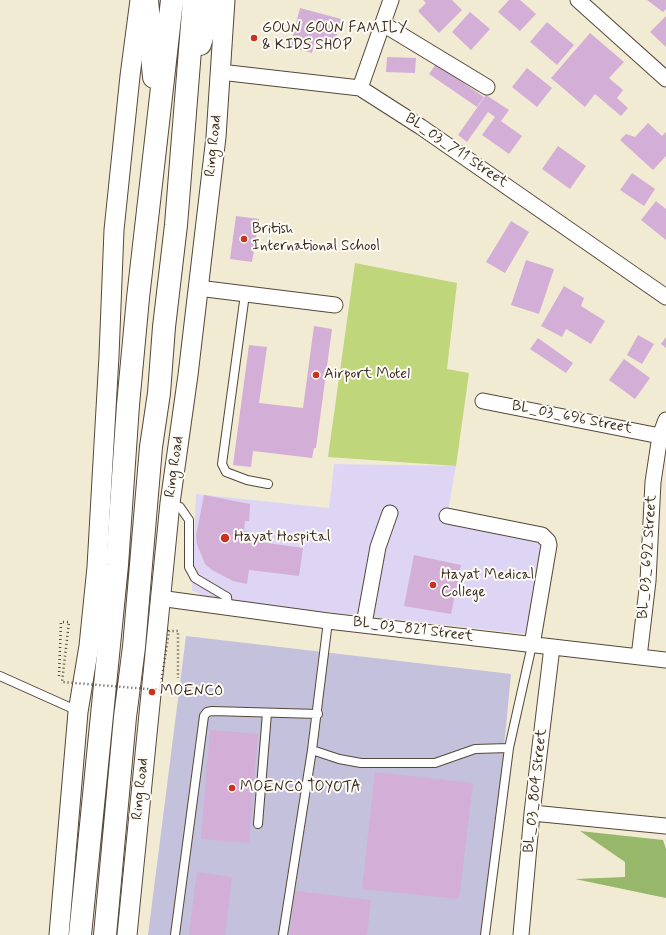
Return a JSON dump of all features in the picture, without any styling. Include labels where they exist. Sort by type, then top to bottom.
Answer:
[{"type":"highway","points":[[146,0],[158,118]]},
{"type":"highway","points":[[80,935],[117,565],[128,405],[138,298],[172,0]]},
{"type":"highway","name":"Ring Road","points":[[104,935],[125,717],[134,647],[151,448],[159,393],[164,327],[176,225],[194,0]]},
{"type":"highway","points":[[186,91],[213,0]]},
{"type":"street","points":[[59,935],[78,712],[89,646],[97,567],[109,356],[114,230],[130,76],[140,0]]},
{"type":"street","name":"Ring Road","points":[[127,935],[170,504],[188,375],[216,137],[225,0]]},
{"type":"street","points":[[360,88],[391,0]]},
{"type":"street","points":[[578,0],[666,79]]},
{"type":"street","points":[[383,24],[487,87]]},
{"type":"street","name":"BL_03_711 Street","points":[[220,72],[360,88],[384,102],[447,145],[666,297]]},
{"type":"street","points":[[198,288],[336,305]]},
{"type":"street","name":"BL_03_696 Street","points":[[483,401],[660,436]]},
{"type":"street","name":"BL_03_692 Street","points":[[639,657],[648,581],[652,482],[661,460],[660,436],[666,420]]},
{"type":"street","points":[[364,624],[378,547],[390,513]]},
{"type":"street","points":[[447,516],[542,535],[548,541],[546,569],[532,645]]},
{"type":"street","name":"BL_03_821 Street","points":[[160,598],[328,621],[666,660]]},
{"type":"street","name":"BL_03_804 Street","points":[[521,935],[532,813],[552,647]]},
{"type":"street","points":[[532,813],[666,826]]},
{"type":"lane","points":[[245,294],[222,464],[226,472],[247,480],[268,484]]},
{"type":"lane","points":[[170,504],[180,507],[185,511],[188,520],[189,567],[195,578],[227,597],[228,607]]},
{"type":"lane","points":[[283,935],[318,714],[328,621]]},
{"type":"lane","points":[[485,935],[509,748],[532,645]]},
{"type":"lane","points":[[0,676],[78,712]]},
{"type":"lane","points":[[175,935],[204,716],[207,712],[212,711],[318,714]]},
{"type":"lane","points":[[258,824],[267,713]]},
{"type":"lane","points":[[312,750],[339,759],[361,762],[435,763],[475,749],[509,748]]},
{"type":"path","points":[[59,676],[61,622],[69,622],[62,682],[160,690],[169,631],[178,631],[178,678]]},
{"type":"shaded area","points":[[334,464],[456,466],[447,516],[548,541],[527,634],[254,604],[205,597],[192,590],[196,494],[329,508]]},
{"type":"shaded area","points":[[186,636],[511,674],[486,935],[148,935]]},
{"type":"green space","points":[[355,263],[457,283],[447,369],[469,373],[456,466],[328,457]]},
{"type":"green space","points":[[580,831],[663,840],[666,849],[666,898],[575,879],[625,877],[625,862]]},
{"type":"building","points":[[423,0],[452,0],[462,10],[439,33],[418,11],[426,3]]},
{"type":"building","points":[[509,0],[520,0],[536,14],[520,31],[498,12]]},
{"type":"building","points":[[647,0],[666,0],[666,9],[663,12]]},
{"type":"building","points":[[300,8],[341,19],[333,49],[314,44],[312,53],[290,47]]},
{"type":"building","points":[[470,12],[490,29],[471,50],[452,32]]},
{"type":"building","points":[[666,16],[666,47],[650,32]]},
{"type":"building","points":[[547,22],[574,45],[557,65],[530,42]]},
{"type":"building","points":[[590,33],[624,62],[609,78],[623,90],[617,98],[628,108],[621,116],[595,94],[585,107],[551,78]]},
{"type":"building","points":[[387,57],[416,58],[415,73],[386,72]]},
{"type":"building","points":[[436,64],[484,97],[477,107],[429,74]]},
{"type":"building","points":[[527,68],[552,88],[537,107],[512,87]]},
{"type":"building","points":[[486,95],[509,110],[501,121],[522,136],[509,154],[482,135],[495,117],[488,112],[467,142],[458,135]]},
{"type":"building","points":[[648,123],[662,136],[666,132],[666,156],[653,170],[620,140],[626,134],[635,137]]},
{"type":"building","points":[[558,146],[586,166],[570,189],[542,169]]},
{"type":"building","points":[[632,173],[655,189],[644,206],[620,190]]},
{"type":"building","points":[[656,201],[666,209],[666,240],[641,220]]},
{"type":"building","name":"British International School","points":[[236,216],[259,219],[252,262],[230,259]]},
{"type":"building","points":[[511,221],[529,232],[505,273],[486,262]]},
{"type":"building","points":[[526,260],[554,269],[539,314],[511,305]]},
{"type":"building","points":[[564,286],[584,298],[581,306],[605,321],[591,344],[566,329],[562,337],[541,326]]},
{"type":"building","name":"Airport Motel","points":[[314,326],[332,329],[316,448],[314,448],[312,458],[253,451],[251,467],[233,465],[249,345],[267,347],[259,403],[303,408]]},
{"type":"building","points":[[638,335],[654,344],[642,364],[627,355]]},
{"type":"building","points":[[666,337],[666,348],[661,344]]},
{"type":"building","points":[[538,338],[573,363],[566,373],[530,349]]},
{"type":"building","points":[[624,359],[650,378],[635,399],[609,380]]},
{"type":"building","name":"Hayat Hospital","points":[[204,495],[250,504],[249,521],[245,521],[244,531],[253,533],[253,541],[303,548],[299,576],[249,570],[247,584],[233,581],[212,570],[205,564],[197,544],[196,536]]},
{"type":"building","name":"Hayat Medical College","points":[[414,555],[461,565],[451,614],[404,606]]},
{"type":"building","points":[[210,730],[258,734],[249,843],[201,839]]},
{"type":"building","points":[[375,772],[473,783],[459,899],[362,889]]},
{"type":"building","points":[[197,872],[232,877],[225,935],[189,935]]},
{"type":"building","points":[[295,891],[371,900],[367,935],[290,935]]},
{"type":"place","name":"GOUN GOUN FAMILY & KIDS SHOP","points":[[254,38]]},
{"type":"place","name":"British International School","points":[[244,239]]},
{"type":"place","name":"Airport Motel","points":[[316,375]]},
{"type":"place","name":"Hayat Hospital","points":[[225,538]]},
{"type":"place","name":"Hayat Medical College","points":[[433,585]]},
{"type":"place","name":"MOENCO","points":[[152,692]]},
{"type":"place","name":"MOENCO TOYOTA","points":[[232,788]]}]
